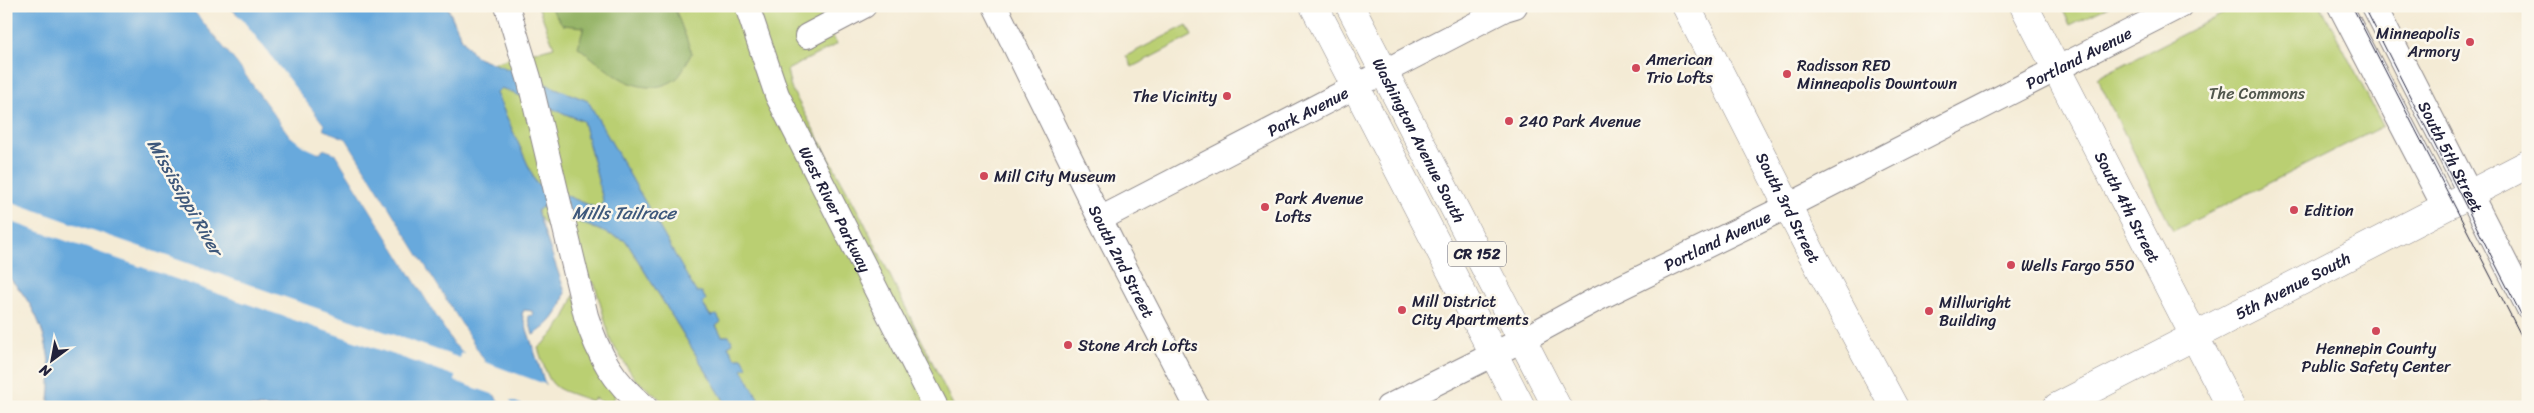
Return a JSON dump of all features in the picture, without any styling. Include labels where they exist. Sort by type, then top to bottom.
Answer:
[{"type":"main road","name":"Washington Avenue South","points":[[1314,6],[1521,407]]},
{"type":"main road","name":"Washington Avenue South","points":[[1350,6],[1558,407]]},
{"type":"main road","name":"South 3rd Street","points":[[1686,6],[1788,206],[1894,407]]},
{"type":"main road","name":"South 4th Street","points":[[2024,6],[2231,407]]},
{"type":"main road","name":"5th Avenue South","points":[[2056,407],[2528,164]]},
{"type":"street","points":[[507,6],[529,78],[586,316],[596,347],[610,372],[631,396],[645,407]]},
{"type":"street","name":"West River Parkway","points":[[747,6],[777,95],[936,407]]},
{"type":"street","points":[[808,36],[864,6]]},
{"type":"street","name":"South 2nd Street","points":[[996,6],[1100,219],[1197,407]]},
{"type":"street","name":"Park Avenue","points":[[1100,219],[1356,88],[1505,9],[1516,6]]},
{"type":"street","name":"Portland Avenue","points":[[1388,407],[1493,355],[1597,299],[1788,206],[2180,6]]},
{"type":"street","name":"South 5th Street","points":[[2340,6],[2445,208]]},
{"type":"street","name":"South 5th Street","points":[[2374,6],[2528,307]]},
{"type":"green space","points":[[538,6],[815,6],[837,44],[787,70],[791,88],[865,224],[954,407],[771,407],[767,400],[759,400],[742,369],[743,358],[735,358],[728,346],[733,343],[729,336],[722,336],[716,325],[721,322],[711,316],[702,303],[706,300],[702,293],[696,293],[588,101],[492,63],[554,47]]},
{"type":"green space","points":[[549,6],[674,6],[692,53],[676,79],[662,85],[649,87],[636,85],[612,73],[578,47],[584,27],[563,25]]},
{"type":"green space","points":[[2061,6],[2110,6],[2070,25]]},
{"type":"green space","name":"The Commons","points":[[2238,6],[2321,6],[2383,126],[2173,231],[2097,78]]},
{"type":"green space","points":[[1187,25],[1192,36],[1132,67],[1126,56]]},
{"type":"green space","points":[[501,88],[583,121],[603,200],[601,206],[596,208],[536,183],[496,93]]},
{"type":"green space","points":[[542,207],[626,241],[728,407],[670,407],[635,379],[611,342],[595,285],[538,215],[538,208]]},
{"type":"green space","points":[[574,295],[616,393],[611,407],[595,398],[592,401],[560,389],[554,385],[546,373],[538,348],[551,337],[560,324],[568,311]]},
{"type":"water","name":"Mississippi River","points":[[6,6],[190,6],[237,63],[290,136],[318,153],[324,149],[335,153],[454,344],[475,363],[502,407],[48,407],[50,371],[44,335],[29,303],[6,275]]},
{"type":"water","name":"Mills Tailrace","points":[[230,6],[447,6],[462,39],[475,56],[588,101],[696,292],[702,292],[706,300],[702,303],[710,316],[717,315],[721,322],[716,326],[722,336],[729,336],[733,343],[728,346],[735,358],[743,358],[747,367],[742,369],[759,400],[767,400],[771,407],[728,407],[626,241],[542,207],[537,211],[565,292],[561,305],[554,317],[545,327],[533,335],[528,316],[533,315],[532,311],[524,310],[522,314],[544,381],[560,407],[513,407],[346,139],[323,130],[324,125]],"holes":[[[501,88],[583,121],[603,200],[601,206],[596,208],[536,183],[496,93]]]},
{"type":"pier","points":[[190,6],[193,6],[199,12],[239,61],[292,134],[304,144],[318,150],[324,146],[337,151],[456,342],[477,361],[505,407],[502,407],[495,395],[455,381],[455,376],[6,220],[6,200],[460,358],[461,353],[465,354],[454,344],[335,153],[324,149],[318,153],[303,146],[290,136],[237,63]]},
{"type":"pier","points":[[227,6],[241,18],[263,46],[324,125],[323,130],[346,139],[485,362],[550,386],[563,407],[528,407],[510,400],[513,407],[510,407],[345,141],[321,132],[321,126]]},
{"type":"tram line","points":[[2352,6],[2528,349]]},
{"type":"tram line","points":[[2364,6],[2528,328]]},
{"type":"place","name":"Minneapolis Armory","points":[[2470,42]]},
{"type":"place","name":"American Trio Lofts","points":[[1636,68]]},
{"type":"place","name":"Radisson RED Minneapolis Downtown","points":[[1787,74]]},
{"type":"place","name":"The Vicinity","points":[[1227,96]]},
{"type":"place","name":"240 Park Avenue","points":[[1509,121]]},
{"type":"place","name":"Mill City Museum","points":[[984,176]]},
{"type":"place","name":"Park Avenue Lofts","points":[[1265,207]]},
{"type":"place","name":"Edition","points":[[2294,210]]},
{"type":"place","name":"Wells Fargo 550","points":[[2011,265]]},
{"type":"place","name":"Mill District City Apartments","points":[[1402,310]]},
{"type":"place","name":"Millwright Building","points":[[1929,311]]},
{"type":"place","name":"Hennepin County Public Safety Center","points":[[2376,331]]},
{"type":"place","name":"Stone Arch Lofts","points":[[1068,345]]}]
